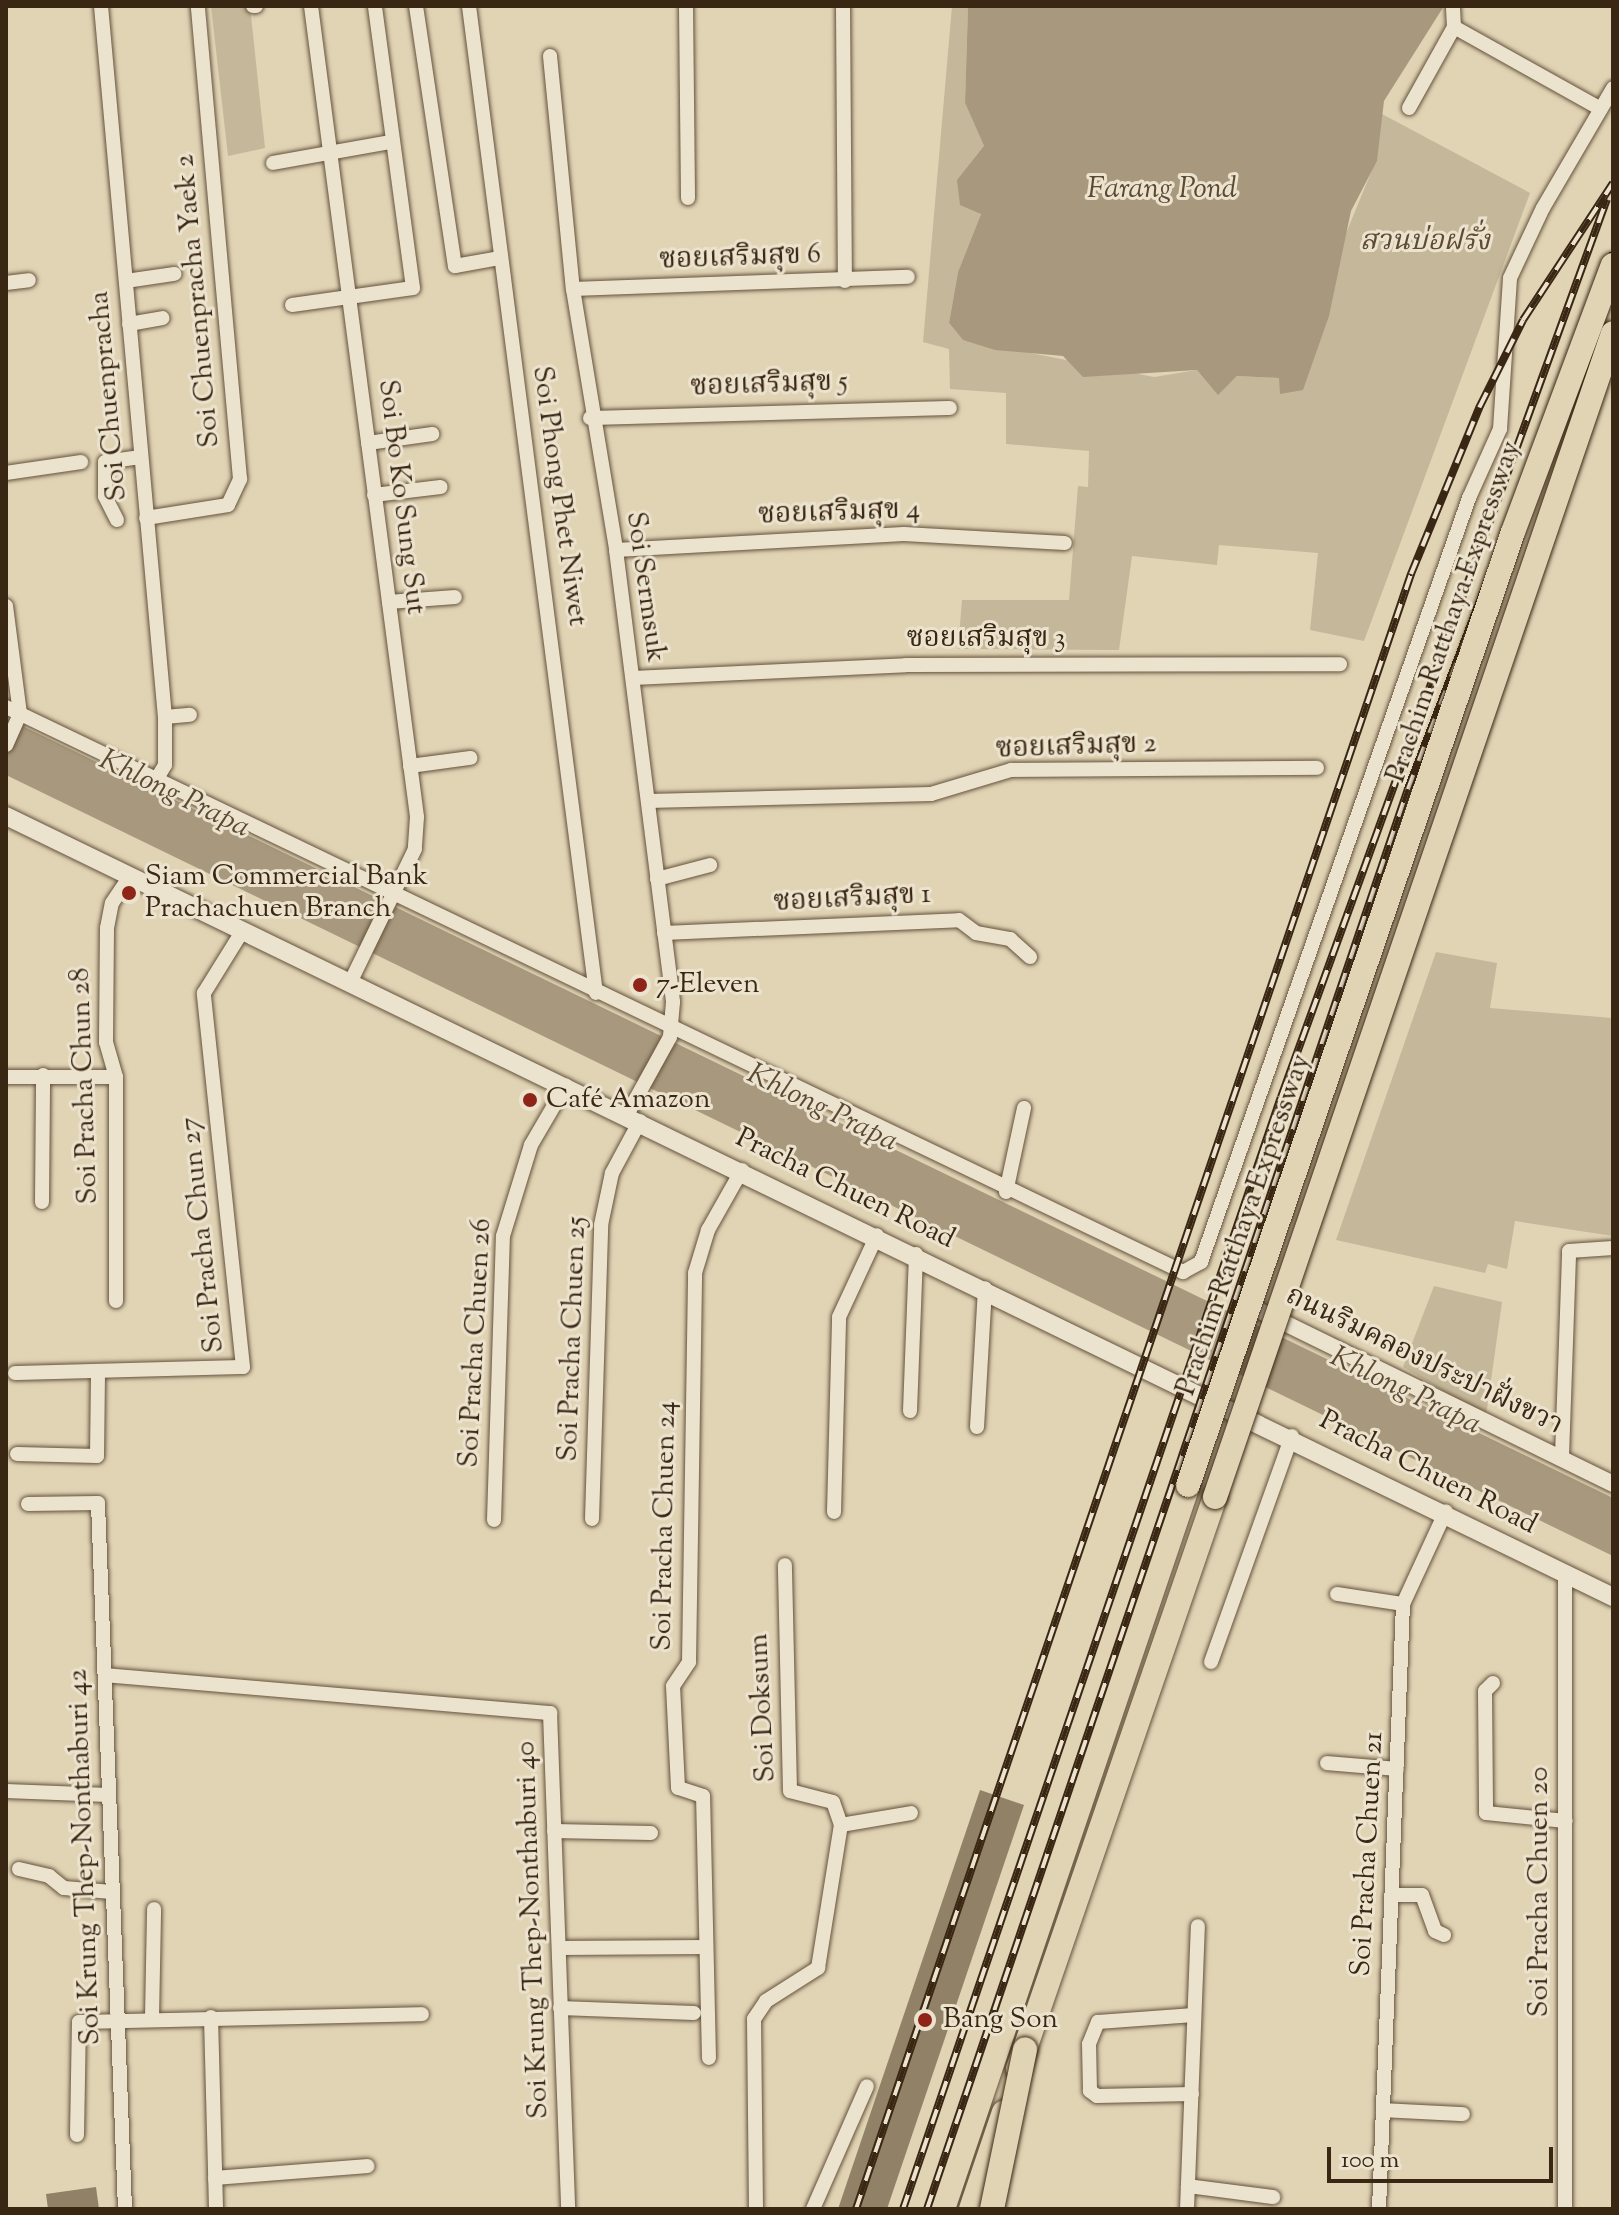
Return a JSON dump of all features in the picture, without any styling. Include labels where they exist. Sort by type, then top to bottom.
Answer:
[{"type":"highway","name":"Prachim Ratthaya Expressway","points":[[943,2209],[1497,577],[1613,265]]},
{"type":"highway","name":"Prachim Ratthaya Expressway","points":[[971,2209],[1613,333]]},
{"type":"highway","points":[[992,2209],[1025,2049]]},
{"type":"main road","name":"Pracha Chuen Road","points":[[6,816],[1292,1436],[1613,1597]]},
{"type":"street","name":"Soi Chuenpracha","points":[[101,6],[139,457],[165,717],[165,765],[156,780]]},
{"type":"street","name":"Soi Chuenpracha Yaek 2","points":[[146,518],[228,505],[240,479],[198,6]]},
{"type":"street","name":"Soi Bo Ko Sung Sut","points":[[311,6],[410,766],[415,849],[351,981]]},
{"type":"street","points":[[292,305],[413,288],[375,6]]},
{"type":"street","points":[[416,6],[455,266],[500,258]]},
{"type":"street","name":"Soi Phong Phet Niwet","points":[[469,6],[596,993]]},
{"type":"street","points":[[686,6],[688,198]]},
{"type":"street","points":[[843,6],[845,281]]},
{"type":"street","points":[[1409,108],[1454,27],[1453,6]]},
{"type":"street","points":[[1454,27],[1601,109]]},
{"type":"street","name":"Soi Sermsuk","points":[[550,56],[573,289],[590,418],[616,550],[664,933],[672,1034]]},
{"type":"street","points":[[15,714],[596,993],[672,1034],[1170,1271],[1183,1272],[1201,1262],[1469,498],[1500,429],[1510,278],[1613,88]]},
{"type":"street","points":[[273,163],[391,142]]},
{"type":"street","points":[[126,281],[174,274]]},
{"type":"street","name":"ซอยเสริมสุข 6","points":[[573,289],[908,277]]},
{"type":"street","points":[[6,283],[29,280]]},
{"type":"street","points":[[129,324],[162,318]]},
{"type":"street","name":"ซอยเสริมสุข 5","points":[[590,418],[950,408]]},
{"type":"street","points":[[368,443],[432,434]]},
{"type":"street","points":[[117,520],[105,496],[105,462],[139,457]]},
{"type":"street","points":[[6,473],[81,462]]},
{"type":"street","points":[[374,495],[441,487]]},
{"type":"street","name":"ซอยเสริมสุข 4","points":[[616,550],[904,534],[1065,543]]},
{"type":"street","points":[[389,602],[455,597]]},
{"type":"street","points":[[6,606],[15,714],[6,745]]},
{"type":"street","name":"ซอยเสริมสุข 3","points":[[633,678],[906,665],[1340,664]]},
{"type":"street","points":[[165,717],[190,715]]},
{"type":"street","points":[[410,766],[470,758]]},
{"type":"street","name":"ซอยเสริมสุข 2","points":[[648,801],[931,794],[1011,770],[1317,768]]},
{"type":"street","points":[[657,879],[710,865]]},
{"type":"street","name":"Soi Pracha Chun 28","points":[[116,1301],[116,1077],[106,1042],[107,928],[112,903],[130,876]]},
{"type":"street","name":"ซอยเสริมสุข 1","points":[[664,933],[959,920],[976,933],[1010,939],[1030,957]]},
{"type":"street","name":"Soi Pracha Chun 27","points":[[15,1373],[243,1367],[204,993],[243,930]]},
{"type":"street","points":[[634,1118],[643,1087],[672,1034]]},
{"type":"street","points":[[42,1202],[43,1075]]},
{"type":"street","points":[[6,1077],[116,1077]]},
{"type":"street","name":"Soi Pracha Chuen 26","points":[[494,1520],[503,1236],[531,1145],[566,1085]]},
{"type":"street","points":[[1006,1192],[1024,1108]]},
{"type":"street","name":"Soi Pracha Chuen 25","points":[[592,1519],[601,1225],[612,1173],[634,1118]]},
{"type":"street","name":"Soi Pracha Chuen 24","points":[[709,2058],[703,1796],[678,1788],[673,1686],[689,1662],[695,1273],[708,1230],[742,1170]]},
{"type":"street","points":[[834,1512],[839,1317],[877,1235]]},
{"type":"street","points":[[1562,1456],[1569,1251],[1613,1248]]},
{"type":"street","points":[[910,1411],[916,1254]]},
{"type":"street","points":[[977,1427],[985,1288]]},
{"type":"street","name":"ถนนริมคลองประปาฝั่งขวา","points":[[1254,1308],[1562,1456],[1613,1484]]},
{"type":"street","points":[[17,1454],[97,1456],[98,1372]]},
{"type":"street","points":[[984,2209],[1252,1417]]},
{"type":"street","points":[[1211,1662],[1292,1436]]},
{"type":"street","name":"Soi Krung Thep-Nonthaburi 42","points":[[28,1504],[98,1503],[125,2209]]},
{"type":"street","name":"Soi Pracha Chuen 21","points":[[1379,2209],[1403,1604],[1446,1511]]},
{"type":"street","name":"Soi Doksum","points":[[785,1565],[790,1791],[833,1802],[841,1825]]},
{"type":"street","name":"Soi Pracha Chuen 20","points":[[1565,1575],[1565,2209]]},
{"type":"street","points":[[1337,1594],[1403,1604]]},
{"type":"street","name":"Soi Krung Thep-Nonthaburi 40","points":[[105,1675],[547,1710],[568,2209]]},
{"type":"street","points":[[1493,1683],[1485,1691],[1486,1813],[1566,1821]]},
{"type":"street","points":[[1327,1763],[1397,1769]]},
{"type":"street","points":[[6,1791],[108,1795]]},
{"type":"street","points":[[756,2209],[754,2019],[766,2001],[818,1968],[841,1825],[911,1813]]},
{"type":"street","points":[[554,1831],[651,1833]]},
{"type":"street","points":[[19,1869],[49,1876],[64,1888],[112,1892]]},
{"type":"street","points":[[1392,1895],[1422,1895],[1435,1931],[1444,1935]]},
{"type":"street","points":[[152,2018],[154,1909]]},
{"type":"street","points":[[1187,2209],[1198,1926]]},
{"type":"street","points":[[559,1948],[706,1947]]},
{"type":"street","points":[[560,2008],[694,2013]]},
{"type":"street","points":[[77,2135],[76,2028],[85,2020],[422,2014]]},
{"type":"street","points":[[1192,2094],[1097,2096],[1090,2091],[1089,2044],[1098,2022],[1194,2015]]},
{"type":"street","points":[[211,2017],[216,2209]]},
{"type":"street","points":[[813,2209],[867,2086]]},
{"type":"street","points":[[1383,2110],[1463,2114]]},
{"type":"street","points":[[215,2178],[368,2166]]},
{"type":"street","points":[[1188,2186],[1273,2197]]},
{"type":"green space","points":[[211,6],[250,6],[265,148],[228,156]]},
{"type":"green space","name":"สวนบ่อฝรั่ง","points":[[952,6],[968,6],[965,103],[984,146],[981,214],[958,272],[949,323],[963,340],[1154,377],[1197,370],[1218,394],[1237,376],[1280,378],[1280,394],[1377,158],[1382,114],[1530,193],[1364,641],[1310,630],[1318,553],[1219,545],[1217,565],[1132,556],[1119,650],[958,649],[962,600],[1069,600],[1078,486],[1088,487],[1089,451],[1006,444],[1006,393],[950,389],[949,349],[923,342]]},
{"type":"green space","points":[[1436,952],[1497,963],[1490,1008],[1613,1018],[1613,1236],[1515,1221],[1507,1269],[1488,1264],[1485,1273],[1336,1240]]},
{"type":"green space","points":[[1434,1286],[1502,1302],[1486,1416],[1403,1367]]},
{"type":"water","name":"Farang Pond","points":[[968,6],[1444,6],[1384,101],[1377,161],[1351,211],[1329,316],[1303,390],[1280,394],[1279,378],[1237,376],[1218,395],[1197,370],[1083,377],[1063,356],[995,350],[963,340],[949,323],[958,272],[981,214],[960,205],[957,180],[984,146],[965,103]]},
{"type":"water","points":[[6,718],[1613,1498],[1613,1556],[6,775]]},
{"type":"building","points":[[980,1790],[1024,1805],[887,2209],[838,2209]]},
{"type":"building","points":[[96,2187],[99,2209],[48,2209],[46,2194]]},
{"type":"railway","points":[[856,2209],[1411,574],[1480,406],[1523,320],[1613,183]]},
{"type":"railway","points":[[903,2209],[1281,1097],[1607,199]]},
{"type":"railway","points":[[927,2209],[1408,789],[1613,253]]},
{"type":"place","name":"Siam Commercial Bank Prachachuen Branch","points":[[129,893]]},
{"type":"place","name":"7-Eleven","points":[[640,985]]},
{"type":"place","name":"Café Amazon","points":[[530,1100]]},
{"type":"place","name":"Bang Son","points":[[925,2020]]},
{"type":"water label","name":"Khlong Prapa","points":[[174,795]]},
{"type":"water label","name":"Khlong Prapa","points":[[822,1109]]},
{"type":"water label","name":"Khlong Prapa","points":[[1405,1392]]}]
